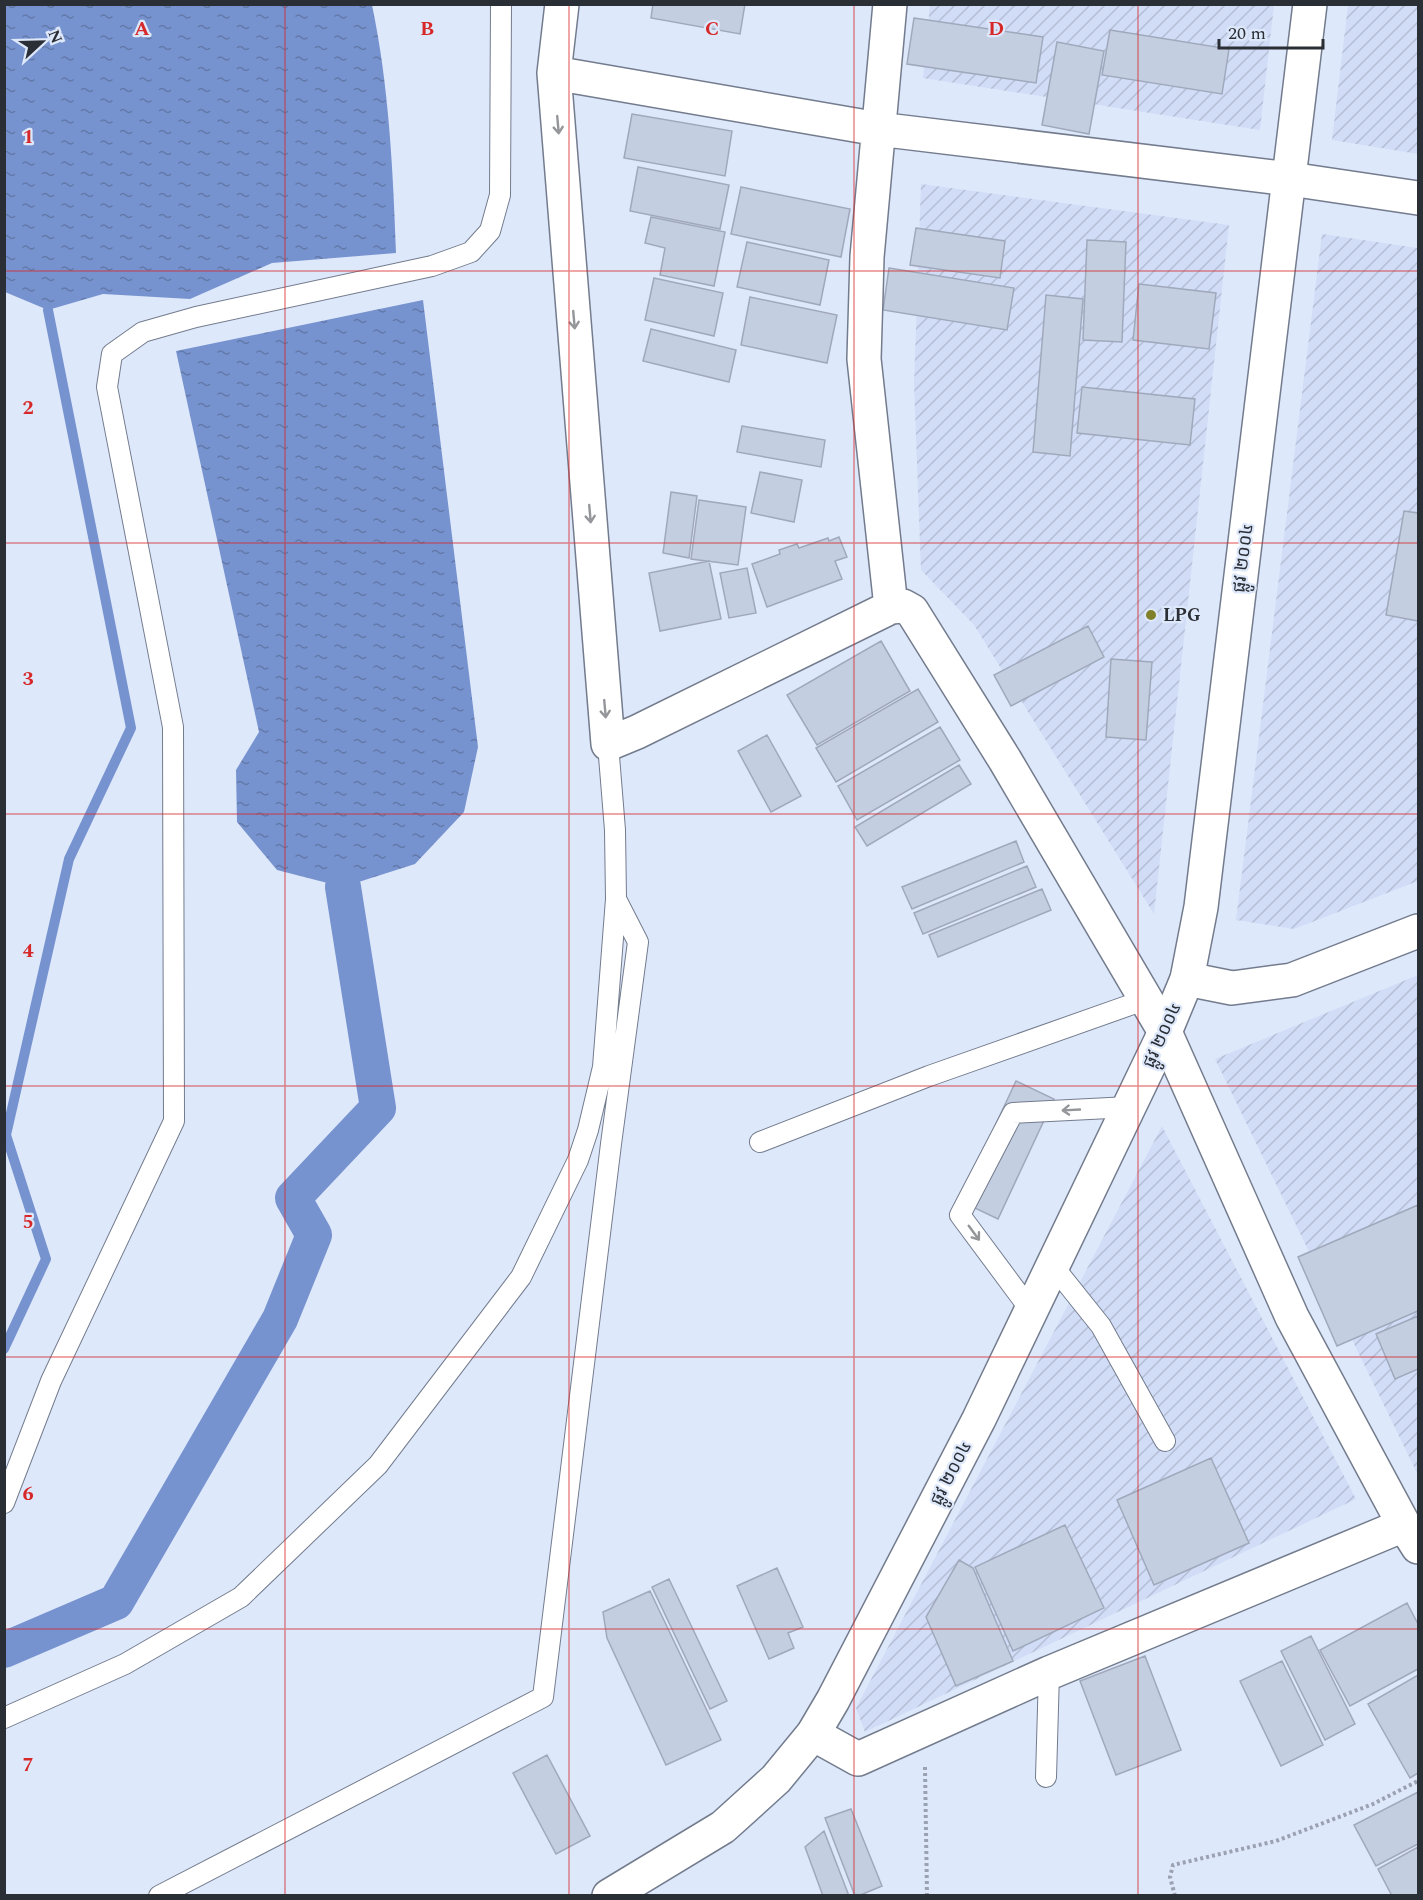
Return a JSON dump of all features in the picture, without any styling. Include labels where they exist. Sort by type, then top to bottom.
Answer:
[{"type":"street","points":[[562,4],[554,73],[608,744],[637,732],[891,607],[903,606],[912,611],[1005,760],[1165,1032],[1292,1317],[1411,1536],[1049,1673],[858,1759],[813,1734]]},
{"type":"street","points":[[890,4],[867,257],[864,358],[891,607]]},
{"type":"street","name":"ផ្លូវ ២០០៤","points":[[617,1894],[723,1827],[776,1779],[813,1734],[833,1700],[1032,1312],[1165,1032],[1187,979],[1201,907],[1310,4]]},
{"type":"street","points":[[554,73],[878,129],[1290,179],[1419,198]]},
{"type":"street","points":[[1187,979],[1232,988],[1292,980],[1419,931]]},
{"type":"lane","points":[[4,1503],[51,1381],[174,1121],[173,727],[107,387],[112,354],[142,332],[196,317],[432,266],[471,252],[490,231],[500,195],[501,4]]},
{"type":"lane","points":[[4,1718],[125,1664],[241,1597],[378,1464],[521,1277],[578,1160],[588,1130],[603,1067],[616,899],[615,830],[608,744]]},
{"type":"lane","points":[[159,1896],[543,1697],[638,942],[616,899]]},
{"type":"lane","points":[[760,1142],[929,1076],[1147,999]]},
{"type":"lane","points":[[1032,1312],[960,1215],[1013,1113],[1129,1107]]},
{"type":"lane","points":[[588,1130],[611,1144]]},
{"type":"lane","points":[[1053,1266],[1101,1326],[1165,1441]]},
{"type":"lane","points":[[1047,1777],[1049,1673]]},
{"type":"path","points":[[924,1729],[927,1896]]},
{"type":"path","points":[[1175,1896],[1170,1877],[1173,1865],[1276,1841],[1373,1804],[1419,1781]]},
{"type":"shaded area","points":[[930,5],[1274,5],[1260,130],[923,78]]},
{"type":"shaded area","points":[[1348,5],[1418,5],[1418,154],[1332,140]]},
{"type":"shaded area","points":[[921,184],[1229,225],[1154,914],[974,625],[921,570],[914,384]]},
{"type":"shaded area","points":[[1322,234],[1418,248],[1418,881],[1294,929],[1236,920]]},
{"type":"shaded area","points":[[1418,975],[1418,1475],[1215,1059]]},
{"type":"shaded area","points":[[1162,1126],[1356,1499],[865,1732],[856,1708]]},
{"type":"water","points":[[4,5],[372,5],[378,35],[392,159],[396,253],[272,263],[190,299],[103,294],[48,310],[5,292]]},
{"type":"water","points":[[423,300],[478,747],[464,812],[415,864],[343,887],[277,870],[237,822],[236,770],[259,732],[176,351]]},
{"type":"building","points":[[653,4],[745,4],[740,34],[651,18]]},
{"type":"building","points":[[914,18],[1043,37],[1036,83],[907,64]]},
{"type":"building","points":[[1110,30],[1229,49],[1222,94],[1102,75]]},
{"type":"building","points":[[1057,42],[1104,51],[1089,134],[1042,125]]},
{"type":"building","points":[[632,114],[732,131],[725,176],[624,158]]},
{"type":"building","points":[[638,167],[729,185],[720,229],[630,211]]},
{"type":"building","points":[[741,187],[850,209],[841,257],[731,234]]},
{"type":"building","points":[[651,217],[725,232],[714,286],[660,275],[665,248],[645,243]]},
{"type":"building","points":[[916,228],[1005,241],[1000,278],[910,265]]},
{"type":"building","points":[[1087,240],[1126,242],[1122,342],[1083,340]]},
{"type":"building","points":[[747,242],[829,260],[820,305],[737,287]]},
{"type":"building","points":[[889,268],[1014,288],[1007,330],[883,310]]},
{"type":"building","points":[[654,278],[723,293],[714,336],[645,320]]},
{"type":"building","points":[[1139,284],[1216,293],[1209,349],[1133,340]]},
{"type":"building","points":[[1046,295],[1083,299],[1070,456],[1033,452]]},
{"type":"building","points":[[750,297],[837,315],[827,363],[741,345]]},
{"type":"building","points":[[651,329],[736,350],[729,382],[643,361]]},
{"type":"building","points":[[1082,387],[1195,399],[1190,445],[1077,433]]},
{"type":"building","points":[[742,426],[825,440],[821,467],[737,452]]},
{"type":"building","points":[[760,472],[802,480],[794,522],[751,513]]},
{"type":"building","points":[[671,492],[697,496],[689,558],[663,553]]},
{"type":"building","points":[[699,500],[746,507],[738,565],[691,559]]},
{"type":"building","points":[[1404,511],[1418,513],[1418,621],[1386,615]]},
{"type":"building","points":[[839,537],[847,557],[835,561],[842,579],[767,607],[752,564],[780,554],[779,550],[797,544],[799,548],[828,538],[829,541]]},
{"type":"building","points":[[709,561],[721,619],[660,631],[649,573]]},
{"type":"building","points":[[747,568],[756,613],[729,618],[720,573]]},
{"type":"building","points":[[1088,626],[1104,657],[1011,706],[994,675]]},
{"type":"building","points":[[881,641],[910,691],[817,745],[787,695]]},
{"type":"building","points":[[1111,659],[1152,662],[1146,740],[1106,737]]},
{"type":"building","points":[[918,689],[938,722],[836,782],[816,748]]},
{"type":"building","points":[[940,727],[960,760],[857,820],[838,786]]},
{"type":"building","points":[[767,735],[801,796],[771,812],[738,751]]},
{"type":"building","points":[[959,765],[971,784],[867,846],[855,827]]},
{"type":"building","points":[[1016,841],[1024,862],[912,909],[902,887]]},
{"type":"building","points":[[1027,866],[1036,887],[923,934],[914,913]]},
{"type":"building","points":[[1042,889],[1051,910],[938,957],[929,935]]},
{"type":"building","points":[[1016,1081],[1054,1099],[998,1219],[960,1201]]},
{"type":"building","points":[[1418,1205],[1418,1311],[1337,1346],[1298,1257]]},
{"type":"building","points":[[1418,1316],[1418,1369],[1395,1379],[1376,1334]]},
{"type":"building","points":[[1211,1458],[1249,1543],[1154,1585],[1117,1500]]},
{"type":"building","points":[[1065,1525],[1104,1608],[1013,1651],[975,1567]]},
{"type":"building","points":[[959,1560],[973,1568],[1013,1661],[956,1686],[926,1617]]},
{"type":"building","points":[[777,1568],[803,1627],[788,1633],[794,1648],[769,1659],[737,1586]]},
{"type":"building","points":[[669,1579],[727,1701],[710,1709],[652,1587]]},
{"type":"building","points":[[650,1591],[721,1740],[666,1765],[607,1638],[603,1612]]},
{"type":"building","points":[[1407,1603],[1418,1624],[1418,1669],[1350,1706],[1320,1650]]},
{"type":"building","points":[[1311,1636],[1355,1724],[1325,1740],[1281,1651]]},
{"type":"building","points":[[1145,1656],[1181,1750],[1116,1775],[1080,1681]]},
{"type":"building","points":[[1282,1661],[1323,1745],[1281,1766],[1240,1681]]},
{"type":"building","points":[[1418,1675],[1418,1773],[1410,1778],[1368,1704]]},
{"type":"building","points":[[547,1755],[590,1836],[556,1854],[513,1773]]},
{"type":"building","points":[[1418,1792],[1418,1844],[1376,1866],[1354,1825]]},
{"type":"building","points":[[851,1809],[882,1886],[858,1896],[855,1896],[825,1818]]},
{"type":"building","points":[[824,1831],[849,1896],[823,1896],[805,1847]]},
{"type":"building","points":[[1418,1847],[1418,1896],[1392,1896],[1378,1869]]},
{"type":"waterway","points":[[4,1349],[46,1259],[6,1135],[69,859],[131,728],[48,310]]},
{"type":"waterway","points":[[4,1650],[116,1602],[280,1319],[314,1235],[293,1198],[378,1108],[343,887]]},
{"type":"place","name":"LPG","points":[[1151,615]]}]
